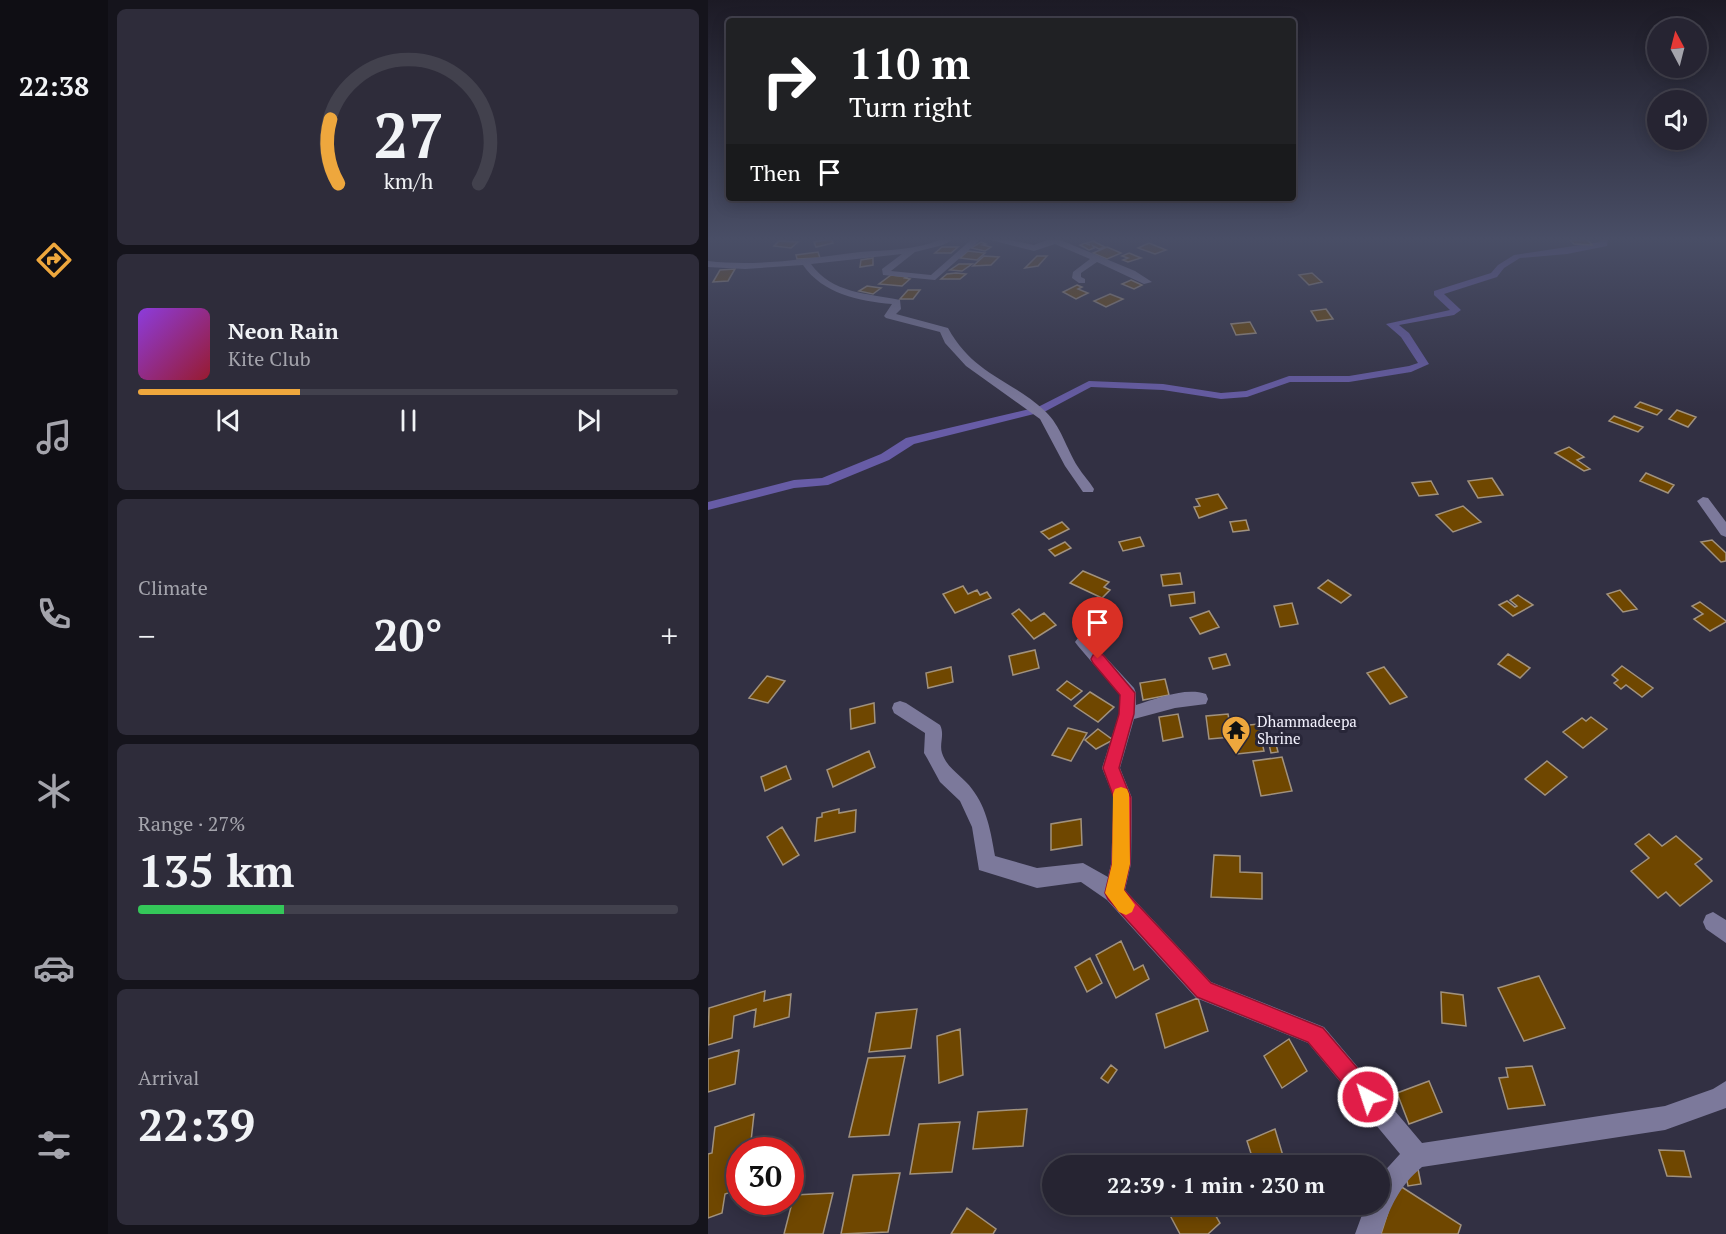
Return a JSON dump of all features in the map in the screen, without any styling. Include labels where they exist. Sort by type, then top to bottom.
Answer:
[{"type":"street","points":[[859,297],[897,302],[896,309],[889,316],[944,330],[945,339],[954,348],[998,385],[1038,410],[1052,428],[1072,468],[1088,489]]},
{"type":"street","points":[[1703,501],[1726,532]]},
{"type":"street","points":[[1083,642],[1128,693],[1127,714],[1111,768],[1123,798],[1121,864],[1114,893]]},
{"type":"street","points":[[1127,714],[1174,701],[1200,699]]},
{"type":"street","points":[[900,708],[934,730],[933,753],[946,776],[966,795],[981,827],[986,863],[1036,878],[1083,872],[1114,893],[1204,990],[1316,1035],[1417,1156]]},
{"type":"street","points":[[1390,1184],[1417,1156],[1665,1118],[1721,1098],[1726,1093]]},
{"type":"street","points":[[1368,1234],[1376,1215]]},
{"type":"building","points":[[902,297],[915,297],[913,299],[900,299]]},
{"type":"building","points":[[1104,297],[1123,299],[1106,307],[1094,301]]},
{"type":"building","points":[[1326,309],[1333,319],[1317,321],[1311,311]]},
{"type":"building","points":[[1250,322],[1256,333],[1236,335],[1231,324]]},
{"type":"building","points":[[1640,402],[1662,410],[1657,415],[1635,407]]},
{"type":"building","points":[[1677,410],[1696,417],[1688,427],[1669,419]]},
{"type":"building","points":[[1614,416],[1643,427],[1638,432],[1609,421]]},
{"type":"building","points":[[1569,447],[1584,457],[1577,460],[1590,469],[1584,471],[1555,453]]},
{"type":"building","points":[[1646,473],[1674,485],[1668,493],[1640,481]]},
{"type":"building","points":[[1492,478],[1503,495],[1478,498],[1468,481]]},
{"type":"building","points":[[1431,481],[1438,494],[1419,496],[1412,483]]},
{"type":"building","points":[[1218,494],[1227,508],[1199,518],[1194,507],[1200,506],[1196,499]]},
{"type":"building","points":[[1463,506],[1481,522],[1453,532],[1436,515]]},
{"type":"building","points":[[1246,520],[1249,530],[1233,532],[1230,522]]},
{"type":"building","points":[[1062,522],[1069,529],[1049,539],[1041,532]]},
{"type":"building","points":[[1140,537],[1144,546],[1123,551],[1119,542]]},
{"type":"building","points":[[1712,540],[1726,553],[1726,561],[1721,562],[1701,542]]},
{"type":"building","points":[[1065,542],[1071,548],[1055,556],[1049,550]]},
{"type":"building","points":[[1083,571],[1109,582],[1104,587],[1110,590],[1102,598],[1070,583]]},
{"type":"building","points":[[1180,573],[1182,584],[1163,586],[1161,575]]},
{"type":"building","points":[[1328,580],[1351,595],[1341,603],[1318,588]]},
{"type":"building","points":[[963,586],[968,594],[977,590],[980,595],[987,592],[991,598],[955,613],[943,594]]},
{"type":"building","points":[[1620,590],[1637,609],[1623,612],[1607,594]]},
{"type":"building","points":[[1194,592],[1195,603],[1171,606],[1169,595]]},
{"type":"building","points":[[1518,595],[1533,605],[1513,616],[1499,605],[1507,601],[1517,606],[1510,600]]},
{"type":"building","points":[[1700,602],[1726,622],[1710,631],[1694,619],[1703,614],[1692,606]]},
{"type":"building","points":[[1292,603],[1298,624],[1280,627],[1274,606]]},
{"type":"building","points":[[1019,609],[1031,621],[1044,613],[1056,625],[1034,639],[1012,614]]},
{"type":"building","points":[[1209,611],[1219,627],[1200,634],[1190,618]]},
{"type":"building","points":[[1035,650],[1039,668],[1013,675],[1009,656]]},
{"type":"building","points":[[1226,654],[1230,665],[1213,669],[1209,658]]},
{"type":"building","points":[[1508,654],[1530,668],[1520,678],[1498,664]]},
{"type":"building","points":[[1622,666],[1653,688],[1642,697],[1626,685],[1621,689],[1614,683],[1618,680],[1612,675]]},
{"type":"building","points":[[951,667],[953,682],[928,688],[926,673]]},
{"type":"building","points":[[1384,667],[1407,697],[1390,704],[1367,673]]},
{"type":"building","points":[[767,676],[785,681],[768,703],[749,698]]},
{"type":"building","points":[[1165,679],[1169,695],[1143,700],[1140,683]]},
{"type":"building","points":[[1067,681],[1082,691],[1071,700],[1057,690]]},
{"type":"building","points":[[1090,692],[1114,707],[1098,722],[1074,706]]},
{"type":"building","points":[[874,703],[875,723],[851,729],[850,709]]},
{"type":"building","points":[[1178,714],[1183,737],[1163,741],[1159,717]]},
{"type":"building","points":[[1228,714],[1232,737],[1209,739],[1206,716]]},
{"type":"building","points":[[1591,717],[1607,729],[1583,748],[1563,732],[1582,718],[1586,721]]},
{"type":"building","points":[[1258,724],[1264,751],[1237,754],[1232,727]]},
{"type":"building","points":[[1068,728],[1087,733],[1071,761],[1052,755]]},
{"type":"building","points":[[1098,729],[1113,740],[1096,749],[1085,740]]},
{"type":"building","points":[[1268,740],[1275,740],[1278,752],[1271,753]]},
{"type":"building","points":[[869,751],[875,767],[833,787],[827,770]]},
{"type":"building","points":[[1282,757],[1292,791],[1261,796],[1253,761]]},
{"type":"building","points":[[1547,761],[1567,777],[1545,795],[1525,779]]},
{"type":"building","points":[[786,766],[791,779],[765,791],[761,777]]},
{"type":"building","points":[[839,809],[839,813],[856,810],[855,832],[815,841],[817,818],[822,817],[822,813]]},
{"type":"building","points":[[1081,819],[1082,845],[1051,850],[1051,824]]},
{"type":"building","points":[[782,827],[799,855],[783,865],[767,837]]},
{"type":"building","points":[[1649,834],[1662,846],[1676,836],[1702,859],[1695,864],[1712,881],[1680,906],[1666,892],[1658,898],[1631,871],[1649,858],[1635,844]]},
{"type":"building","points":[[1214,855],[1240,856],[1240,872],[1262,873],[1262,899],[1211,897]]},
{"type":"building","points":[[1121,941],[1134,970],[1143,965],[1149,979],[1116,998],[1096,955]]},
{"type":"building","points":[[1090,958],[1102,983],[1087,992],[1075,967]]},
{"type":"building","points":[[1539,976],[1565,1028],[1524,1041],[1498,988]]},
{"type":"building","points":[[765,991],[764,1001],[791,994],[789,1017],[754,1027],[756,1009],[734,1016],[732,1038],[708,1045],[709,1008]]},
{"type":"building","points":[[1441,992],[1463,995],[1466,1026],[1442,1023]]},
{"type":"building","points":[[1198,998],[1208,1031],[1165,1048],[1156,1014]]},
{"type":"building","points":[[917,1009],[911,1048],[869,1052],[876,1013]]},
{"type":"building","points":[[960,1029],[963,1075],[939,1083],[937,1036]]},
{"type":"building","points":[[1289,1039],[1307,1071],[1282,1088],[1264,1056]]},
{"type":"building","points":[[739,1050],[735,1084],[708,1092],[708,1059]]},
{"type":"building","points":[[905,1056],[889,1135],[849,1137],[868,1058]]},
{"type":"building","points":[[1111,1065],[1117,1070],[1108,1083],[1101,1078]]},
{"type":"building","points":[[1532,1066],[1545,1105],[1508,1109],[1499,1078],[1508,1077],[1506,1068]]},
{"type":"building","points":[[1429,1081],[1442,1112],[1409,1124],[1397,1093]]},
{"type":"building","points":[[1027,1109],[1023,1146],[973,1149],[978,1112]]},
{"type":"building","points":[[754,1114],[751,1137],[726,1137],[726,1194],[722,1213],[708,1218],[708,1154],[712,1153],[715,1127]]},
{"type":"building","points":[[960,1122],[952,1172],[910,1174],[919,1124]]},
{"type":"building","points":[[1275,1129],[1283,1155],[1251,1155],[1247,1141]]},
{"type":"building","points":[[1659,1150],[1684,1151],[1691,1177],[1667,1176]]},
{"type":"building","points":[[1418,1169],[1421,1184],[1408,1186],[1405,1171]]},
{"type":"building","points":[[900,1173],[888,1232],[841,1234],[853,1175]]},
{"type":"building","points":[[1397,1184],[1461,1225],[1458,1234],[1381,1234],[1387,1215],[1390,1215],[1390,1206]]},
{"type":"building","points":[[833,1193],[823,1234],[784,1234],[789,1215],[804,1215],[804,1194]]},
{"type":"building","points":[[967,1208],[996,1229],[993,1234],[951,1234]]},
{"type":"building","points":[[1170,1215],[1215,1215],[1220,1223],[1208,1234],[1180,1234]]},
{"type":"waterway","points":[[708,506],[794,484],[824,482],[885,457],[910,441],[1042,409],[1089,384],[1163,387],[1221,396],[1247,394],[1289,379],[1349,379],[1411,369],[1424,364],[1405,335],[1391,324],[1451,313],[1456,310],[1441,297]]},
{"type":"slow traffic","points":[[1121,794],[1123,798],[1121,864],[1114,893],[1126,905]]},
{"type":"place","name":"Dhammadeepa Shrine","points":[[1236,756]]},
{"type":"route","points":[[1098,659],[1128,693],[1127,714],[1111,768],[1123,798],[1121,864],[1114,893],[1204,990],[1316,1035],[1368,1097]]}]
